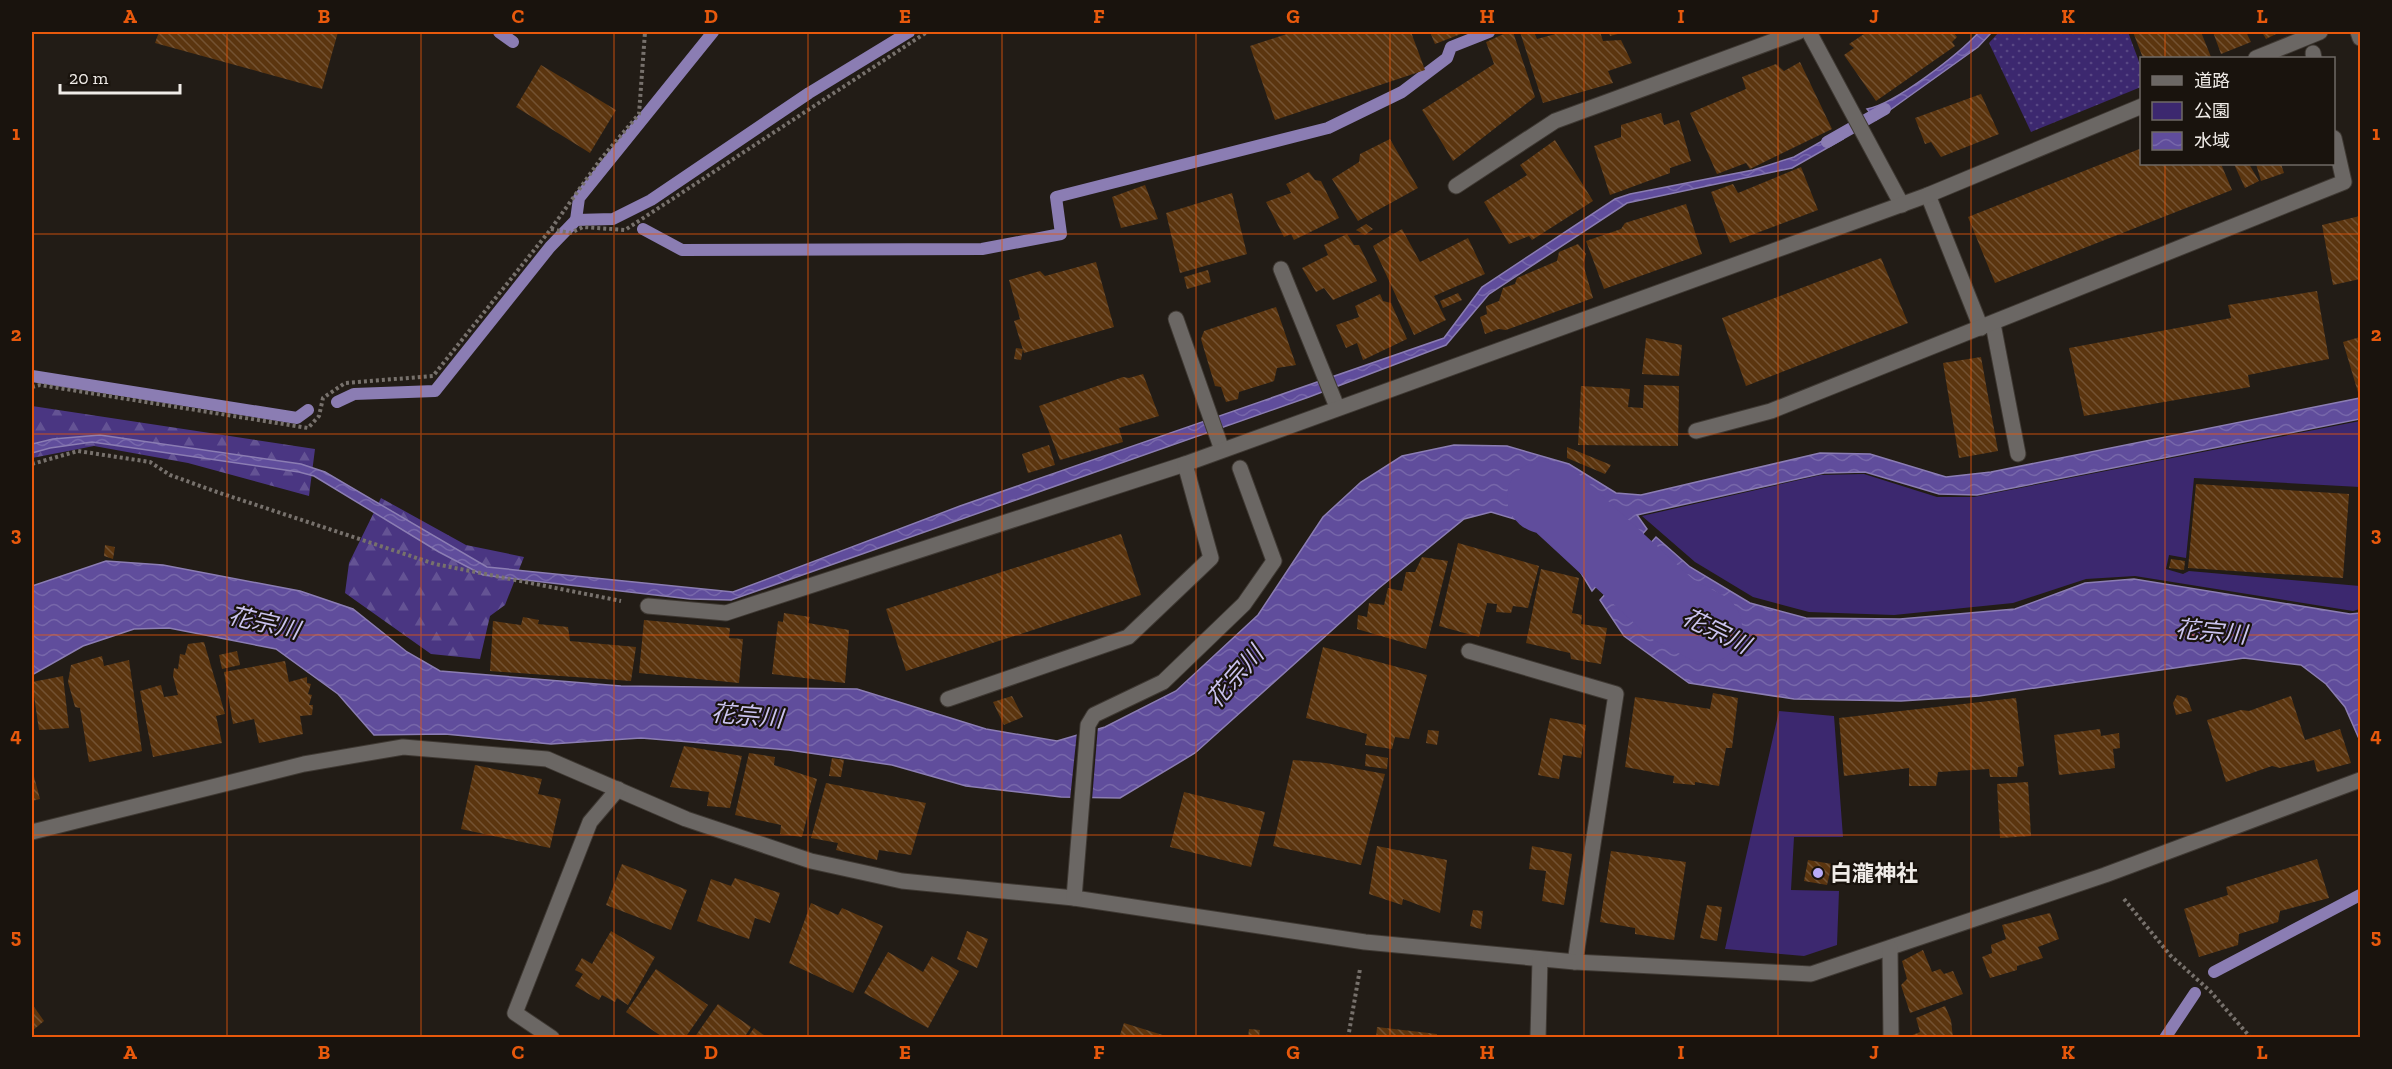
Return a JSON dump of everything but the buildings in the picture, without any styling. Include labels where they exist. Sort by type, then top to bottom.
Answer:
[{"type":"street","points":[[1456,186],[1556,121],[1798,32]]},
{"type":"street","points":[[1809,32],[1902,205]]},
{"type":"street","points":[[2358,32],[2361,38]]},
{"type":"street","points":[[2258,57],[2314,33]]},
{"type":"street","points":[[648,606],[726,613],[1185,464],[1336,407],[1902,205],[2140,107]]},
{"type":"street","points":[[1696,431],[1771,411],[2344,182],[2335,142]]},
{"type":"street","points":[[1928,195],[1987,326],[2018,454]]},
{"type":"street","points":[[1281,269],[1336,407]]},
{"type":"street","points":[[1176,319],[1222,450]]},
{"type":"street","points":[[948,699],[1128,637],[1211,558],[1185,464]]},
{"type":"street","points":[[1074,898],[1088,725],[1094,715],[1163,682],[1244,604],[1274,561],[1240,468]]},
{"type":"street","points":[[1469,651],[1616,694],[1575,962]]},
{"type":"street","points":[[32,832],[303,764],[404,747],[547,759],[686,819],[810,861],[902,881],[1074,898],[1365,942],[1575,962],[1811,974],[2105,875],[2361,780]]},
{"type":"street","points":[[552,1038],[515,1013],[590,822],[618,789]]},
{"type":"street","points":[[1890,948],[1891,1038]]},
{"type":"street","points":[[1538,1038],[1540,959]]},
{"type":"path","points":[[32,387],[40,385],[308,428],[319,416],[323,398],[345,383],[433,376],[551,228],[600,160],[639,114],[645,32]]},
{"type":"path","points":[[551,228],[570,234],[583,228],[625,230],[927,32]]},
{"type":"path","points":[[32,464],[78,451],[150,462],[170,476],[435,564],[648,606]]},
{"type":"path","points":[[2105,875],[2170,956],[2210,992],[2251,1038]]},
{"type":"path","points":[[1348,1038],[1365,942]]},
{"type":"green space","points":[[1999,32],[2128,32],[2140,64],[2140,87],[2031,132],[1989,43]]},
{"type":"green space","points":[[32,406],[315,449],[309,496],[188,463],[94,446],[32,458]]},
{"type":"green space","points":[[2360,421],[2360,487],[2194,478],[2186,558],[2169,555],[2166,569],[2183,574],[2189,571],[2360,586],[2360,609],[2353,611],[2135,576],[2086,579],[2013,603],[1894,615],[1809,612],[1753,597],[1695,562],[1642,516],[1821,475],[1864,474],[1937,497],[1974,497]]},
{"type":"green space","points":[[381,498],[466,545],[524,557],[505,605],[490,616],[480,659],[431,654],[345,593],[349,563]]},
{"type":"green space","points":[[1779,711],[1834,716],[1843,837],[1794,837],[1791,890],[1839,891],[1837,945],[1804,956],[1725,949]]},
{"type":"water","points":[[1979,32],[1992,32],[1978,47],[1876,120],[1867,109],[1894,98],[1926,77]]},
{"type":"water","points":[[1838,132],[1843,139],[1792,168],[1627,203],[1489,294],[1446,345],[1309,397],[731,600],[690,599],[483,575],[439,552],[314,476],[299,472],[92,442],[32,453],[32,444],[53,439],[100,435],[301,464],[325,472],[487,567],[733,592],[960,506],[1444,338],[1482,287],[1615,199],[1630,194],[1753,170],[1794,157]]},
{"type":"water","points":[[2360,398],[2360,419],[1977,495],[1939,494],[1865,472],[1824,473],[1637,515],[1647,529],[1592,591],[1572,558],[1534,525],[1491,512],[1464,519],[1379,588],[1195,753],[1120,798],[1061,797],[966,786],[892,765],[789,750],[641,738],[551,744],[445,734],[374,735],[338,694],[276,649],[169,628],[134,629],[83,646],[32,675],[32,586],[106,561],[163,565],[300,591],[353,609],[407,652],[440,671],[621,686],[857,689],[986,729],[1057,741],[1105,727],[1176,691],[1258,615],[1323,517],[1361,482],[1402,456],[1454,445],[1507,446],[1569,464],[1616,493],[1641,495],[1820,453],[1870,454],[1946,477],[1991,472]]},
{"type":"water","points":[[1656,537],[1690,567],[1750,603],[1806,618],[1900,619],[2015,609],[2085,583],[2134,579],[2350,614],[2360,613],[2360,741],[2345,707],[2326,684],[2301,665],[2244,658],[1979,696],[1901,701],[1794,699],[1689,683],[1624,636],[1600,600]]},
{"type":"pier","points":[[1098,726],[1092,800],[1070,800],[1077,732]]},
{"type":"waterway","points":[[499,32],[513,42]]},
{"type":"waterway","points":[[576,220],[579,198],[713,32]]},
{"type":"waterway","points":[[337,402],[354,394],[435,391],[550,247],[576,220],[613,219],[651,200],[809,93],[909,32]]},
{"type":"waterway","points":[[643,229],[682,250],[982,249],[1061,234],[1056,197],[1328,128],[1402,92],[1447,58],[1451,47],[1489,32]]},
{"type":"waterway","points":[[1827,142],[1885,109]]},
{"type":"waterway","points":[[32,376],[297,418],[308,410]]},
{"type":"waterway","name":"花宗川","points":[[1543,497],[1555,501],[1672,609],[1706,627]]},
{"type":"waterway","points":[[2214,972],[2360,895]]},
{"type":"waterway","points":[[2165,1038],[2195,993]]},
{"type":"place","name":"白瀧神社","points":[[1818,873]]}]
